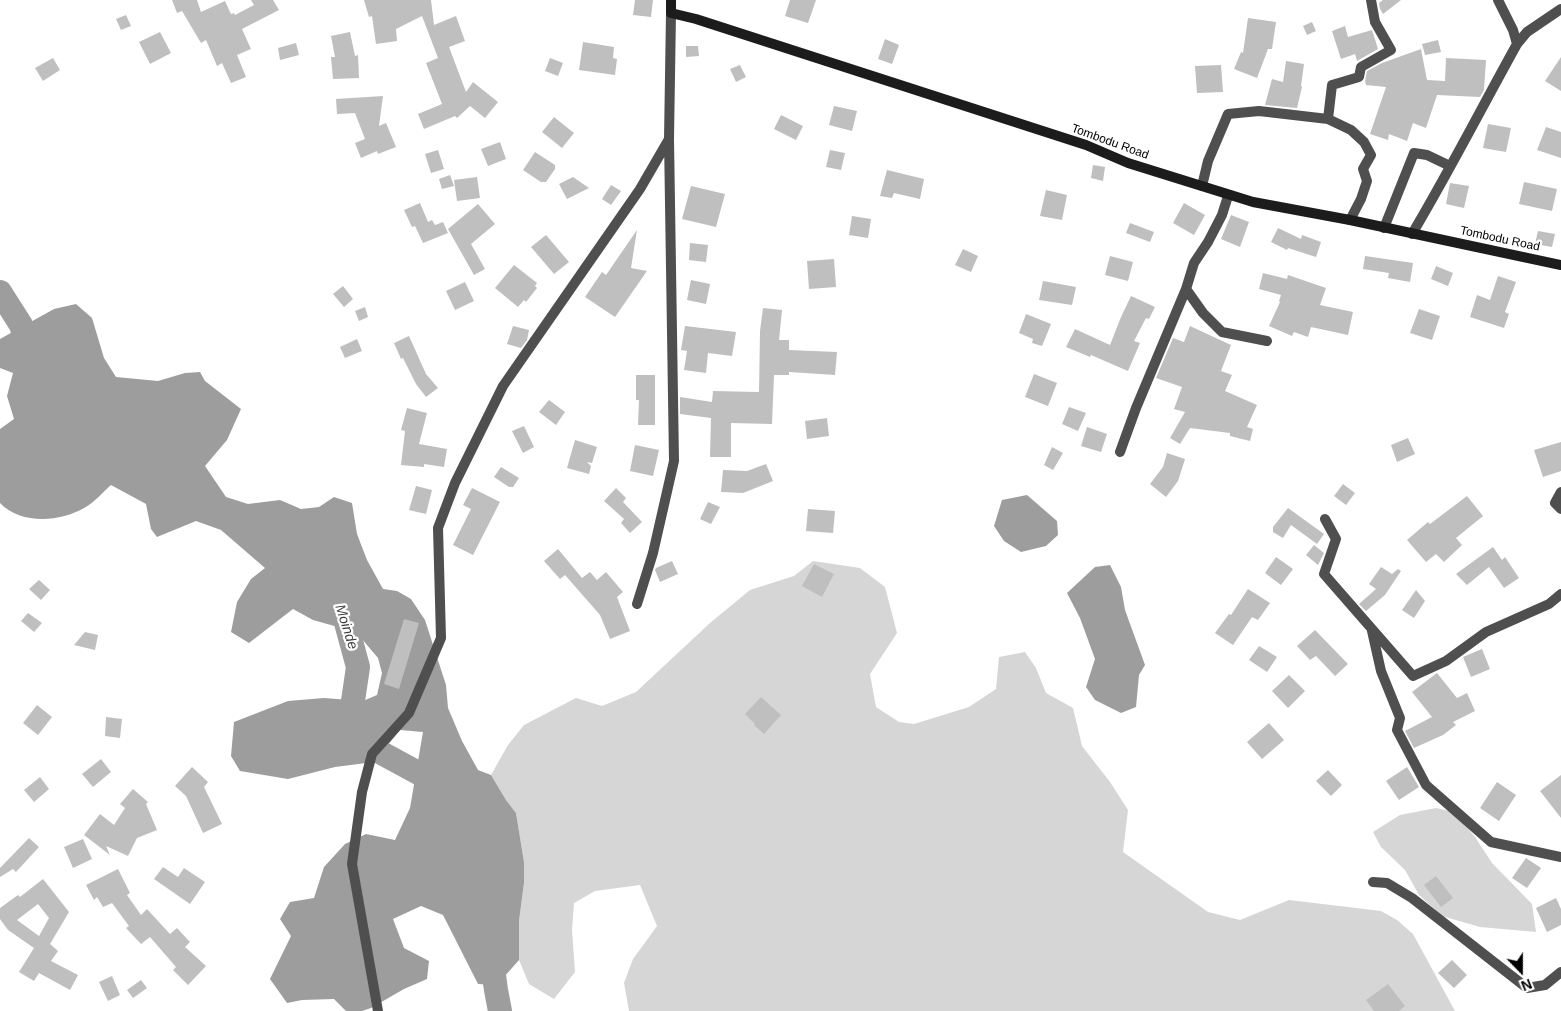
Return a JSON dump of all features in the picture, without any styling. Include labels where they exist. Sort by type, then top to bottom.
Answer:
[{"type":"main road","points":[[671,0],[671,13]]},
{"type":"main road","name":"Tombodu Road","points":[[671,13],[696,19],[1076,142],[1128,163],[1228,196],[1561,264]]},
{"type":"street","points":[[1328,119],[1332,85],[1358,77],[1360,67],[1390,50],[1375,22],[1370,0]]},
{"type":"street","points":[[1498,0],[1513,30],[1517,44]]},
{"type":"street","points":[[1412,234],[1438,191],[1517,44],[1527,32],[1561,9]]},
{"type":"street","points":[[637,604],[653,552],[674,461],[669,139],[671,13]]},
{"type":"street","points":[[1202,186],[1208,162],[1228,114],[1259,110],[1328,119],[1352,130],[1364,142],[1371,155],[1363,169],[1367,182],[1350,220]]},
{"type":"street","points":[[378,1011],[352,864],[362,792],[372,754],[409,713],[441,638],[438,528],[455,483],[503,386],[640,189],[669,139]]},
{"type":"street","points":[[1384,228],[1414,153],[1427,156],[1450,166]]},
{"type":"street","points":[[1120,452],[1136,408],[1186,289],[1194,263],[1208,242],[1222,215],[1228,196]]},
{"type":"street","points":[[1186,289],[1203,313],[1222,332],[1266,341]]},
{"type":"street","points":[[1561,492],[1555,503],[1561,508]]},
{"type":"street","points":[[1325,519],[1336,539],[1324,574],[1413,676],[1446,661],[1486,632],[1549,604],[1561,594]]},
{"type":"street","points":[[1372,630],[1381,671],[1400,718],[1397,730],[1426,785],[1491,842],[1561,857]]},
{"type":"street","points":[[1373,882],[1387,883],[1412,898],[1528,988],[1545,985],[1561,972]]},
{"type":"shaded area","points":[[813,561],[860,568],[885,587],[897,633],[870,674],[876,707],[899,722],[914,724],[969,707],[996,689],[999,657],[1025,652],[1036,668],[1046,693],[1073,708],[1082,746],[1110,782],[1128,810],[1123,852],[1208,912],[1240,920],[1289,900],[1381,911],[1397,920],[1413,934],[1455,1011],[629,1011],[624,983],[633,959],[657,926],[640,885],[595,891],[574,903],[572,930],[575,972],[554,999],[529,984],[519,960],[519,921],[524,883],[524,862],[516,813],[491,775],[508,745],[524,725],[576,698],[602,706],[636,692],[710,623],[750,590],[794,576]]},
{"type":"shaded area","points":[[1436,808],[1454,812],[1475,837],[1492,863],[1532,904],[1536,932],[1480,927],[1442,916],[1419,895],[1405,870],[1381,847],[1373,832],[1400,815]]},
{"type":"water","points":[[76,304],[92,318],[104,358],[116,377],[158,381],[185,373],[200,372],[205,381],[241,409],[227,440],[205,466],[226,497],[248,504],[280,500],[301,509],[319,507],[334,497],[352,503],[357,534],[367,560],[383,589],[397,591],[411,599],[425,620],[446,685],[448,708],[462,741],[478,770],[491,775],[516,813],[524,862],[524,883],[519,921],[519,960],[497,985],[478,984],[443,915],[421,906],[393,919],[404,948],[429,961],[427,979],[404,989],[371,1008],[362,1011],[346,1011],[334,999],[302,1000],[287,1003],[270,979],[291,936],[280,919],[290,902],[314,898],[324,867],[345,844],[366,834],[395,840],[410,808],[423,732],[400,730],[374,762],[335,767],[288,779],[240,771],[231,756],[234,722],[288,701],[324,698],[363,701],[377,695],[382,673],[378,658],[356,632],[313,620],[293,609],[249,643],[231,632],[237,602],[251,579],[265,568],[221,530],[196,521],[157,537],[151,529],[146,504],[111,485],[88,506],[74,513],[52,518],[29,518],[9,510],[0,503],[0,429],[14,419],[7,396],[13,373],[0,368],[0,339],[54,309]]},
{"type":"water","points":[[1027,495],[1057,521],[1058,535],[1046,546],[1021,552],[1004,541],[994,526],[1002,500]]},
{"type":"water","points":[[1110,565],[1121,587],[1125,610],[1145,665],[1139,675],[1136,707],[1121,713],[1095,700],[1086,687],[1095,659],[1080,618],[1067,593],[1095,567]]},
{"type":"building","points":[[172,0],[197,0],[201,12],[225,1],[231,14],[234,13],[235,15],[254,5],[251,0],[273,0],[279,10],[242,29],[251,49],[237,55],[246,77],[231,83],[222,63],[217,66],[206,40],[201,43],[182,11],[177,13]]},
{"type":"building","points":[[364,0],[431,0],[434,25],[456,16],[465,41],[449,47],[466,92],[473,82],[498,102],[485,118],[470,106],[457,118],[455,116],[424,129],[418,114],[442,104],[426,63],[438,58],[422,16],[396,29],[397,41],[376,44],[372,16],[369,17]]},
{"type":"building","points":[[635,0],[653,0],[651,17],[633,15]]},
{"type":"building","points":[[790,0],[816,0],[808,23],[785,16]]},
{"type":"building","points":[[1383,0],[1401,0],[1383,14],[1379,3]]},
{"type":"building","points":[[126,15],[131,26],[121,30],[116,19]]},
{"type":"building","points":[[1248,18],[1276,22],[1272,49],[1268,49],[1257,78],[1234,69],[1241,52],[1243,53]]},
{"type":"building","points":[[1312,22],[1316,31],[1307,35],[1303,26]]},
{"type":"building","points":[[1345,26],[1348,37],[1372,30],[1378,49],[1357,61],[1355,54],[1341,59],[1332,31]]},
{"type":"building","points":[[160,32],[171,53],[150,64],[139,42]]},
{"type":"building","points":[[350,32],[355,56],[358,55],[359,78],[333,79],[331,57],[335,57],[331,36]]},
{"type":"building","points":[[885,39],[899,45],[892,64],[878,59]]},
{"type":"building","points":[[1438,40],[1441,52],[1425,55],[1422,44]]},
{"type":"building","points":[[583,42],[614,47],[613,58],[617,59],[615,75],[579,70]]},
{"type":"building","points":[[296,43],[299,55],[280,60],[278,48]]},
{"type":"building","points":[[686,46],[698,46],[699,56],[686,57]]},
{"type":"building","points":[[1421,49],[1427,80],[1445,81],[1446,58],[1486,60],[1484,90],[1480,97],[1437,95],[1426,128],[1413,123],[1407,141],[1389,134],[1388,140],[1370,134],[1386,87],[1366,85],[1367,71],[1382,63]]},
{"type":"building","points":[[1561,57],[1561,91],[1545,81]]},
{"type":"building","points":[[53,58],[60,70],[43,81],[35,68]]},
{"type":"building","points":[[550,58],[563,63],[558,76],[545,71]]},
{"type":"building","points":[[1286,61],[1304,64],[1302,87],[1297,108],[1265,105],[1272,79],[1283,82]]},
{"type":"building","points":[[740,65],[746,77],[736,82],[730,69]]},
{"type":"building","points":[[1221,65],[1223,92],[1197,93],[1195,66]]},
{"type":"building","points":[[383,96],[379,126],[386,123],[396,147],[378,154],[377,151],[361,158],[355,143],[365,139],[355,113],[337,114],[336,99]]},
{"type":"building","points":[[834,106],[857,111],[852,131],[829,125]]},
{"type":"building","points":[[781,115],[803,126],[796,140],[774,129]]},
{"type":"building","points":[[554,117],[574,133],[562,148],[542,132]]},
{"type":"building","points":[[1488,124],[1511,128],[1506,152],[1483,148]]},
{"type":"building","points":[[1546,127],[1561,132],[1561,158],[1537,150]]},
{"type":"building","points":[[500,142],[506,159],[488,166],[481,149]]},
{"type":"building","points":[[438,150],[444,169],[431,173],[425,154]]},
{"type":"building","points":[[830,150],[845,153],[841,170],[826,167]]},
{"type":"building","points":[[535,152],[555,165],[555,169],[546,182],[541,182],[523,170]]},
{"type":"building","points":[[1093,165],[1105,167],[1103,181],[1091,178]]},
{"type":"building","points":[[887,170],[924,179],[920,199],[894,193],[892,198],[880,196]]},
{"type":"building","points":[[450,175],[454,186],[442,189],[439,179]]},
{"type":"building","points":[[477,177],[480,198],[457,201],[454,180]]},
{"type":"building","points":[[573,177],[589,188],[567,199],[559,184]]},
{"type":"building","points":[[1524,182],[1557,189],[1552,211],[1519,204]]},
{"type":"building","points":[[1450,183],[1469,186],[1464,208],[1446,204]]},
{"type":"building","points":[[611,185],[621,191],[611,205],[602,199]]},
{"type":"building","points":[[691,186],[725,194],[716,227],[682,219]]},
{"type":"building","points":[[1046,190],[1067,195],[1062,220],[1040,216]]},
{"type":"building","points":[[420,203],[428,222],[432,220],[435,225],[443,222],[448,233],[423,243],[415,226],[412,227],[404,210]]},
{"type":"building","points":[[1184,203],[1205,215],[1194,235],[1173,223]]},
{"type":"building","points":[[478,204],[495,224],[471,244],[485,269],[474,275],[448,229]]},
{"type":"building","points":[[1231,215],[1249,222],[1240,247],[1221,239]]},
{"type":"building","points":[[852,216],[871,219],[868,238],[849,235]]},
{"type":"building","points":[[1130,223],[1154,232],[1150,242],[1126,233]]},
{"type":"building","points":[[1278,228],[1301,239],[1302,235],[1321,242],[1316,257],[1288,248],[1287,250],[1271,242]]},
{"type":"building","points":[[637,230],[631,268],[647,271],[615,317],[585,297],[602,272],[606,275]]},
{"type":"building","points":[[1538,231],[1555,234],[1552,247],[1535,244]]},
{"type":"building","points":[[546,235],[569,262],[554,274],[531,247]]},
{"type":"building","points":[[690,243],[708,245],[706,262],[689,260]]},
{"type":"building","points":[[963,249],[978,256],[971,272],[955,265]]},
{"type":"building","points":[[1110,256],[1133,262],[1128,281],[1105,275]]},
{"type":"building","points":[[1365,256],[1413,263],[1410,282],[1388,278],[1389,273],[1363,269]]},
{"type":"building","points":[[834,259],[836,287],[809,289],[807,261]]},
{"type":"building","points":[[514,265],[537,283],[535,286],[537,288],[526,302],[524,300],[518,307],[495,288]]},
{"type":"building","points":[[1436,266],[1453,273],[1448,286],[1431,279]]},
{"type":"building","points":[[1263,273],[1287,279],[1288,275],[1326,288],[1320,305],[1353,312],[1348,335],[1311,327],[1308,337],[1294,332],[1292,336],[1269,326],[1280,302],[1281,295],[1259,289]]},
{"type":"building","points":[[1498,276],[1516,282],[1505,312],[1509,314],[1504,328],[1470,317],[1477,295],[1490,300]]},
{"type":"building","points":[[691,280],[710,284],[706,304],[687,300]]},
{"type":"building","points":[[1043,281],[1076,287],[1072,305],[1039,300]]},
{"type":"building","points":[[465,282],[474,301],[455,310],[446,291]]},
{"type":"building","points":[[343,286],[353,299],[344,307],[333,294]]},
{"type":"building","points":[[1131,296],[1155,307],[1149,319],[1146,318],[1134,341],[1140,343],[1128,371],[1091,355],[1090,357],[1066,347],[1075,329],[1110,345]]},
{"type":"building","points":[[365,307],[368,317],[359,321],[355,311]]},
{"type":"building","points":[[763,308],[782,310],[779,340],[789,340],[789,350],[837,352],[835,375],[789,372],[789,375],[774,375],[772,424],[731,423],[731,457],[710,457],[711,418],[680,414],[680,397],[712,402],[713,391],[759,392],[760,331]]},
{"type":"building","points":[[1419,309],[1440,316],[1432,340],[1410,333]]},
{"type":"building","points":[[1026,314],[1051,324],[1042,346],[1032,343],[1033,339],[1019,333]]},
{"type":"building","points":[[513,326],[529,330],[527,340],[521,348],[507,344]]},
{"type":"building","points":[[685,326],[736,332],[732,356],[708,353],[706,373],[684,370],[687,351],[681,350]]},
{"type":"building","points":[[1190,326],[1231,345],[1221,371],[1232,375],[1225,391],[1257,405],[1247,427],[1253,429],[1250,441],[1230,436],[1230,433],[1190,428],[1180,444],[1170,438],[1185,412],[1174,409],[1182,387],[1156,378],[1173,338],[1184,342]]},
{"type":"building","points":[[409,336],[426,374],[438,388],[426,397],[416,384],[403,358],[401,359],[394,343]]},
{"type":"building","points":[[357,339],[362,351],[345,358],[340,347]]},
{"type":"building","points":[[1034,374],[1057,383],[1048,406],[1025,397]]},
{"type":"building","points":[[636,375],[655,375],[655,425],[638,425],[639,400],[636,400]]},
{"type":"building","points":[[549,400],[565,412],[556,425],[539,412]]},
{"type":"building","points":[[1069,407],[1086,413],[1078,431],[1062,424]]},
{"type":"building","points":[[407,408],[427,413],[419,444],[447,449],[444,467],[424,464],[424,467],[401,465],[405,431],[401,430]]},
{"type":"building","points":[[827,418],[829,436],[807,439],[805,421]]},
{"type":"building","points":[[524,426],[534,447],[523,453],[512,431]]},
{"type":"building","points":[[1087,427],[1107,434],[1101,452],[1081,446]]},
{"type":"building","points":[[1408,438],[1415,454],[1397,462],[1391,445]]},
{"type":"building","points":[[575,440],[597,447],[592,463],[587,462],[591,466],[589,474],[567,468]]},
{"type":"building","points":[[1561,442],[1561,471],[1543,477],[1534,450]]},
{"type":"building","points":[[635,445],[659,450],[653,476],[630,471]]},
{"type":"building","points":[[1052,447],[1063,453],[1053,470],[1044,465]]},
{"type":"building","points":[[1167,453],[1185,459],[1178,481],[1166,497],[1150,484],[1163,467]]},
{"type":"building","points":[[766,464],[773,481],[743,493],[721,492],[723,470],[747,471]]},
{"type":"building","points":[[501,467],[519,478],[513,487],[509,487],[494,477]]},
{"type":"building","points":[[1343,484],[1355,493],[1346,505],[1334,496]]},
{"type":"building","points":[[416,486],[432,490],[426,514],[409,510]]},
{"type":"building","points":[[472,488],[500,502],[473,555],[453,545],[471,509],[463,505]]},
{"type":"building","points":[[616,488],[626,498],[623,502],[642,522],[630,533],[621,523],[624,519],[604,501]]},
{"type":"building","points":[[1467,496],[1483,516],[1456,538],[1462,545],[1444,562],[1436,554],[1426,562],[1407,540],[1428,522],[1430,524]]},
{"type":"building","points":[[708,502],[720,507],[711,524],[700,519]]},
{"type":"building","points":[[1288,508],[1324,534],[1317,544],[1291,525],[1283,538],[1273,532],[1273,527]]},
{"type":"building","points":[[808,509],[835,511],[833,533],[806,531]]},
{"type":"building","points":[[1314,545],[1324,553],[1318,565],[1306,555]]},
{"type":"building","points":[[1493,547],[1502,560],[1505,557],[1519,578],[1504,588],[1489,567],[1467,585],[1456,574]]},
{"type":"building","points":[[558,549],[582,578],[590,572],[597,580],[606,572],[623,592],[617,597],[630,631],[610,639],[600,615],[565,575],[560,579],[544,561]]},
{"type":"building","points":[[1276,557],[1293,569],[1281,585],[1265,573]]},
{"type":"building","points":[[672,561],[678,574],[660,582],[655,570],[656,568]]},
{"type":"building","points":[[814,564],[834,574],[822,597],[802,586]]},
{"type":"building","points":[[1381,567],[1392,574],[1398,569],[1401,571],[1385,595],[1366,611],[1359,604],[1376,589],[1369,584]]},
{"type":"building","points":[[39,580],[50,590],[41,600],[29,589]]},
{"type":"building","points":[[1248,589],[1270,603],[1258,620],[1252,617],[1233,645],[1215,633],[1229,614],[1231,615]]},
{"type":"building","points":[[1416,590],[1425,601],[1414,618],[1402,610]]},
{"type":"building","points":[[28,613],[42,623],[34,632],[21,621]]},
{"type":"building","points":[[404,619],[419,623],[399,689],[384,684]]},
{"type":"building","points":[[1315,630],[1348,664],[1335,676],[1316,656],[1310,660],[1297,646]]},
{"type":"building","points":[[85,632],[98,635],[95,650],[74,645]]},
{"type":"building","points":[[1259,646],[1277,657],[1267,672],[1249,660]]},
{"type":"building","points":[[1482,649],[1490,669],[1471,677],[1463,657]]},
{"type":"building","points":[[1437,673],[1457,698],[1467,693],[1475,711],[1453,722],[1456,725],[1443,735],[1414,748],[1405,731],[1432,717],[1412,692]]},
{"type":"building","points":[[1289,675],[1305,691],[1288,708],[1272,691]]},
{"type":"building","points":[[761,697],[781,715],[764,734],[745,714]]},
{"type":"building","points":[[37,705],[52,717],[38,735],[23,723]]},
{"type":"building","points":[[106,717],[122,719],[120,738],[105,736]]},
{"type":"building","points":[[1269,723],[1284,740],[1262,759],[1247,742]]},
{"type":"building","points":[[101,759],[111,772],[93,787],[82,774]]},
{"type":"building","points":[[192,767],[208,782],[204,787],[222,824],[203,833],[186,796],[175,786]]},
{"type":"building","points":[[1407,767],[1419,787],[1399,800],[1386,781]]},
{"type":"building","points":[[1328,770],[1342,785],[1331,796],[1316,781]]},
{"type":"building","points":[[1561,775],[1561,818],[1540,791]]},
{"type":"building","points":[[40,777],[49,789],[34,802],[24,790]]},
{"type":"building","points":[[1497,782],[1516,795],[1499,821],[1480,808]]},
{"type":"building","points":[[133,789],[148,802],[146,804],[157,830],[137,838],[128,856],[106,846],[110,855],[84,835],[100,814],[114,825],[125,808],[120,804]]},
{"type":"building","points":[[29,838],[39,847],[16,872],[13,869],[0,877],[0,868]]},
{"type":"building","points":[[83,839],[92,859],[73,868],[64,847]]},
{"type":"building","points":[[1526,858],[1541,868],[1527,888],[1512,878]]},
{"type":"building","points":[[163,867],[178,877],[184,868],[205,882],[190,904],[154,879]]},
{"type":"building","points":[[118,869],[130,893],[127,895],[141,915],[147,909],[170,934],[177,928],[190,942],[185,947],[206,966],[188,985],[173,970],[176,967],[150,937],[141,944],[126,928],[129,926],[112,903],[103,907],[97,897],[94,900],[86,885]]},
{"type":"building","points":[[1436,876],[1453,898],[1441,907],[1424,885]]},
{"type":"building","points":[[43,879],[69,912],[50,944],[58,951],[51,961],[78,975],[70,990],[39,973],[34,981],[19,972],[34,948],[8,930],[0,919],[0,908],[18,895],[20,897]],"holes":[[[38,904],[49,918],[39,936],[17,920]]]},
{"type":"building","points":[[1556,898],[1561,909],[1561,925],[1547,932],[1536,908]]},
{"type":"building","points":[[1452,960],[1467,975],[1454,988],[1438,973]]},
{"type":"building","points":[[112,976],[120,995],[108,1001],[99,982]]},
{"type":"building","points":[[141,980],[147,988],[133,998],[127,990]]},
{"type":"building","points":[[1388,984],[1405,1006],[1399,1011],[1374,1011],[1366,1000]]},
{"type":"waterway","name":"Moinde","points":[[0,292],[21,325],[30,354],[33,357]]},
{"type":"waterway","name":"Moinde","points":[[337,599],[342,608],[358,667],[348,735],[359,748],[376,750],[446,788]]},
{"type":"waterway","name":"Moinde","points":[[491,954],[500,1011]]}]
